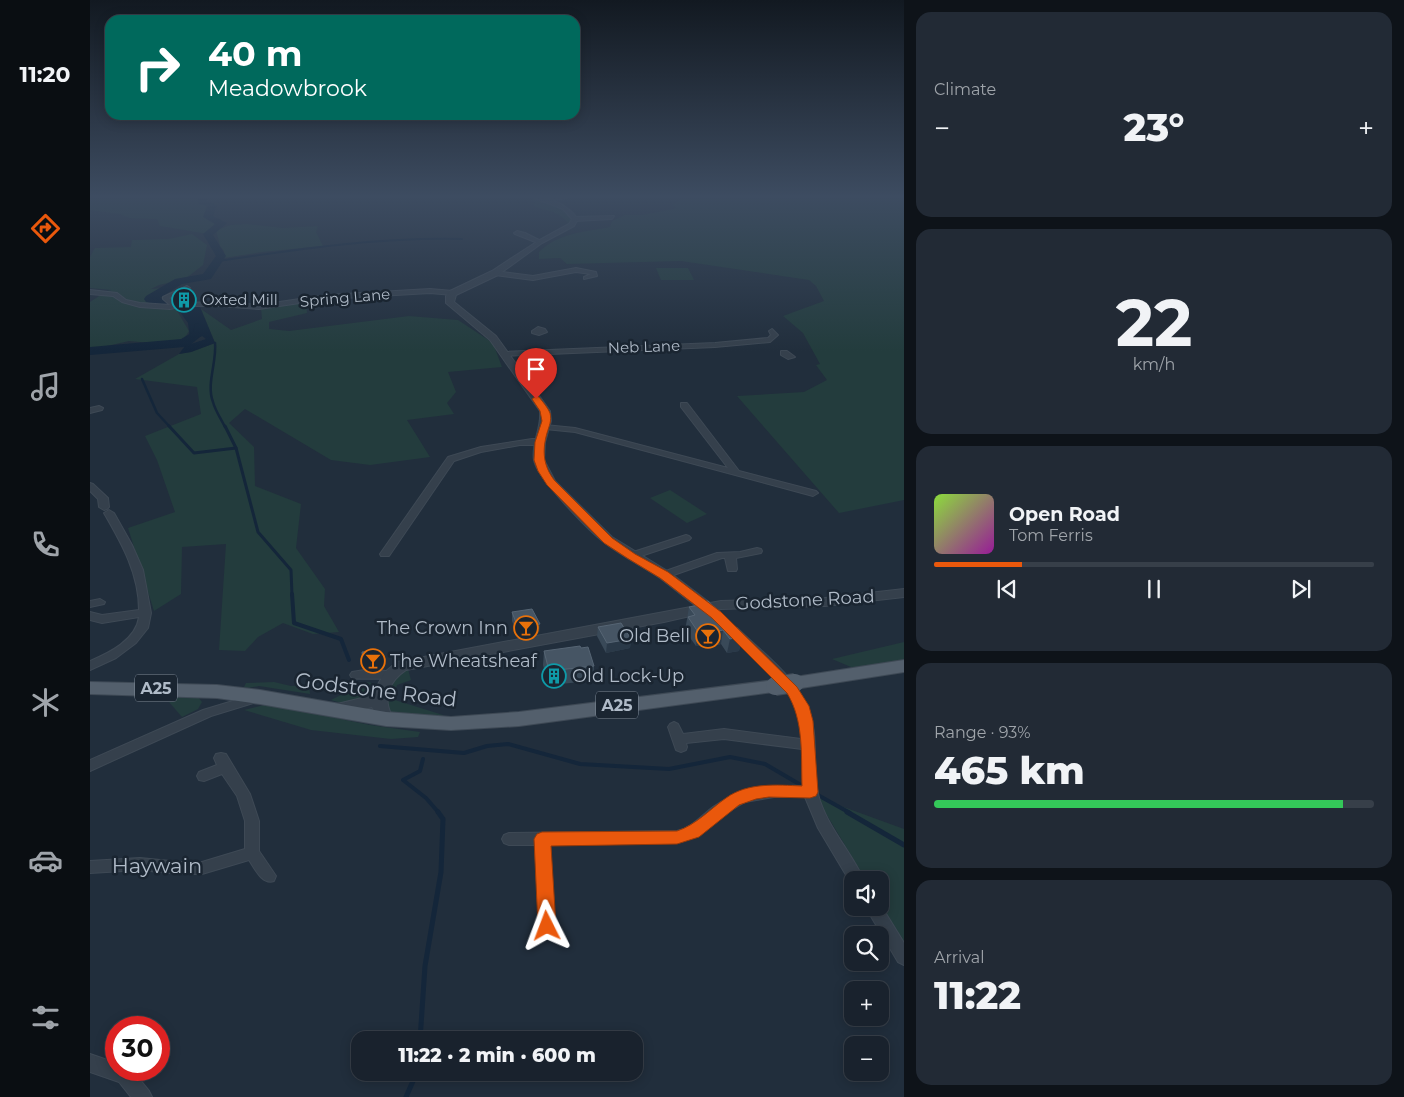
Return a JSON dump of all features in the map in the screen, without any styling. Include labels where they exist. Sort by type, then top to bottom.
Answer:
[{"type":"main road","name":"Godstone Road","points":[[259,697],[330,710],[426,723],[486,723],[775,686],[904,666]]},
{"type":"main road","name":"A25","points":[[90,688],[188,688],[259,697]]},
{"type":"street","points":[[531,248],[495,273],[453,293],[450,296],[450,303],[486,331],[545,411],[545,427],[540,442],[539,460],[546,477],[598,532],[631,556],[664,575],[715,615],[792,690],[804,713],[810,787],[822,821],[853,871]]},
{"type":"street","points":[[495,273],[533,278],[576,270],[594,273],[594,276],[586,278]]},
{"type":"street","points":[[178,305],[171,303],[165,298],[187,288],[183,296]]},
{"type":"street","name":"Spring Lane","points":[[90,292],[115,294],[124,301],[140,305],[170,307],[178,305],[219,304],[259,307],[328,298],[430,291],[453,293]]},
{"type":"street","name":"Neb Lane","points":[[504,354],[669,347],[770,340],[775,335],[772,331]]},
{"type":"street","points":[[669,347],[674,340]]},
{"type":"street","points":[[684,405],[735,471]]},
{"type":"street","points":[[90,411],[99,408]]},
{"type":"street","points":[[545,427],[575,430],[813,493]]},
{"type":"street","points":[[385,554],[451,460],[462,454],[518,443],[540,442]]},
{"type":"street","points":[[705,463],[723,456]]},
{"type":"street","points":[[90,486],[103,498],[106,510],[137,566],[146,613],[143,627],[127,644],[104,660],[90,666]]},
{"type":"street","points":[[631,556],[686,538]]},
{"type":"street","points":[[664,575],[721,555],[740,556],[757,551]]},
{"type":"street","points":[[730,555],[732,569]]},
{"type":"street","name":"Godstone Road","points":[[389,675],[402,666],[540,639],[689,614],[715,615],[720,605],[824,602],[904,593]]},
{"type":"street","points":[[90,616],[102,619],[146,613]]},
{"type":"street","points":[[356,674],[389,675],[378,697],[380,712],[385,718]]},
{"type":"street","points":[[210,712],[222,692]]},
{"type":"street","points":[[90,766],[210,712],[259,697]]},
{"type":"street","points":[[330,710],[366,703],[378,697]]},
{"type":"street","points":[[678,738],[724,734],[807,745]]},
{"type":"street","points":[[204,776],[223,763],[243,794],[252,822],[252,853],[269,876]]},
{"type":"street","points":[[509,839],[677,837],[693,832],[734,801],[755,792],[810,787]]},
{"type":"street","points":[[542,839],[547,926]]},
{"type":"street","name":"Haywain","points":[[90,867],[140,864],[202,868],[252,853]]},
{"type":"street","points":[[879,916],[904,957]]},
{"type":"street","points":[[90,1063],[125,1074],[144,1097]]},
{"type":"green space","points":[[95,248],[206,248],[203,265],[185,279],[159,285],[151,289],[163,288],[150,297],[168,304],[161,308],[176,309],[189,331],[184,339],[161,344],[129,341],[90,350],[90,302],[107,291],[112,290],[90,288],[90,257]]},
{"type":"green space","points":[[222,248],[301,248],[224,258],[224,251]]},
{"type":"green space","points":[[543,248],[904,248],[904,500],[839,513],[737,396],[804,392],[827,380],[816,365],[820,364],[803,333],[783,316],[824,301],[816,286],[809,280],[681,261],[567,264],[560,258],[539,259],[539,252]]},
{"type":"green space","points":[[656,268],[688,268],[694,280],[661,280]]},
{"type":"green space","points":[[306,302],[307,313],[269,322],[269,329],[289,331],[409,316],[458,320],[493,343],[502,367],[448,372],[456,392],[447,403],[454,414],[407,420],[430,457],[370,465],[331,460],[245,409],[229,423],[254,447],[255,486],[301,504],[296,548],[325,589],[324,606],[339,632],[313,634],[283,623],[258,637],[245,651],[219,650],[226,544],[182,547],[181,594],[154,611],[128,528],[175,512],[157,460],[145,436],[201,414],[197,387],[135,379],[179,354],[191,352],[215,343],[201,309],[231,330],[262,319],[261,308]]},
{"type":"green space","points":[[670,490],[707,514],[687,523],[650,498]]},
{"type":"green space","points":[[904,642],[904,661],[858,670],[832,659]]},
{"type":"green space","points":[[408,669],[411,680],[397,685],[394,694],[395,700],[443,715],[442,718],[391,712],[386,706],[392,684],[398,675]]},
{"type":"green space","points":[[274,682],[291,686],[309,685],[310,694],[259,686],[244,687],[246,683]]},
{"type":"green space","points":[[367,682],[377,684],[374,690],[364,699],[352,703],[331,700]]},
{"type":"green space","points":[[163,695],[198,697],[202,702],[198,709],[182,717]]},
{"type":"green space","points":[[268,704],[370,725],[420,732],[418,737],[391,739],[311,730],[244,710]]},
{"type":"green space","points":[[816,797],[904,829],[904,943],[888,916],[889,871],[861,871]]},
{"type":"water","points":[[200,307],[215,343],[191,352],[179,354],[185,346],[206,339],[202,336],[184,343],[190,338],[188,323],[177,308]]},
{"type":"building","points":[[708,601],[742,636],[730,639],[723,630],[711,633],[709,630],[698,632],[688,617],[695,615],[689,607],[704,604],[703,602]]},
{"type":"building","points":[[532,609],[540,624],[518,628],[512,612]]},
{"type":"building","points":[[621,623],[631,639],[607,643],[598,627]]},
{"type":"building","points":[[580,646],[581,648],[588,647],[594,666],[549,671],[544,651]]},
{"type":"building","points":[[370,651],[371,660],[363,662],[362,652]]},
{"type":"waterway","points":[[171,305],[150,299],[179,281],[207,277],[221,256],[216,248]]},
{"type":"waterway","points":[[218,261],[308,248]]},
{"type":"waterway","points":[[90,351],[184,343],[199,333],[199,327]]},
{"type":"waterway","points":[[215,343],[211,395],[215,408],[225,427]]},
{"type":"waterway","points":[[142,379],[157,413],[170,427]]},
{"type":"waterway","points":[[169,426],[194,453],[236,448]]},
{"type":"waterway","points":[[225,426],[236,448]]},
{"type":"waterway","points":[[236,448],[258,532],[291,570],[292,595]]},
{"type":"waterway","points":[[292,594],[294,623],[341,639],[349,660]]},
{"type":"waterway","points":[[380,746],[464,753],[487,746],[508,744],[580,764],[669,769],[730,757],[765,764],[806,788]]},
{"type":"waterway","points":[[423,759],[420,771],[403,780],[426,798],[439,813]]},
{"type":"waterway","points":[[816,794],[850,813]]},
{"type":"waterway","points":[[421,1031],[425,966],[441,872],[443,819],[438,812]]},
{"type":"waterway","points":[[847,812],[904,845]]},
{"type":"waterway","points":[[406,1097],[413,1081]]},
{"type":"place","name":"Oxted Mill","points":[[184,300]]},
{"type":"place","name":"The Crown Inn","points":[[526,628]]},
{"type":"place","name":"Old Bell","points":[[708,636]]},
{"type":"place","name":"The Wheatsheaf","points":[[373,661]]},
{"type":"place","name":"Old Lock-Up","points":[[554,676]]},
{"type":"route","points":[[536,399],[546,415],[545,427],[540,442],[539,460],[541,468],[551,483],[608,540],[664,575],[716,615],[792,690],[802,706],[806,721],[810,792],[755,792],[734,801],[718,811],[686,836],[667,839],[542,839],[547,926]]}]
